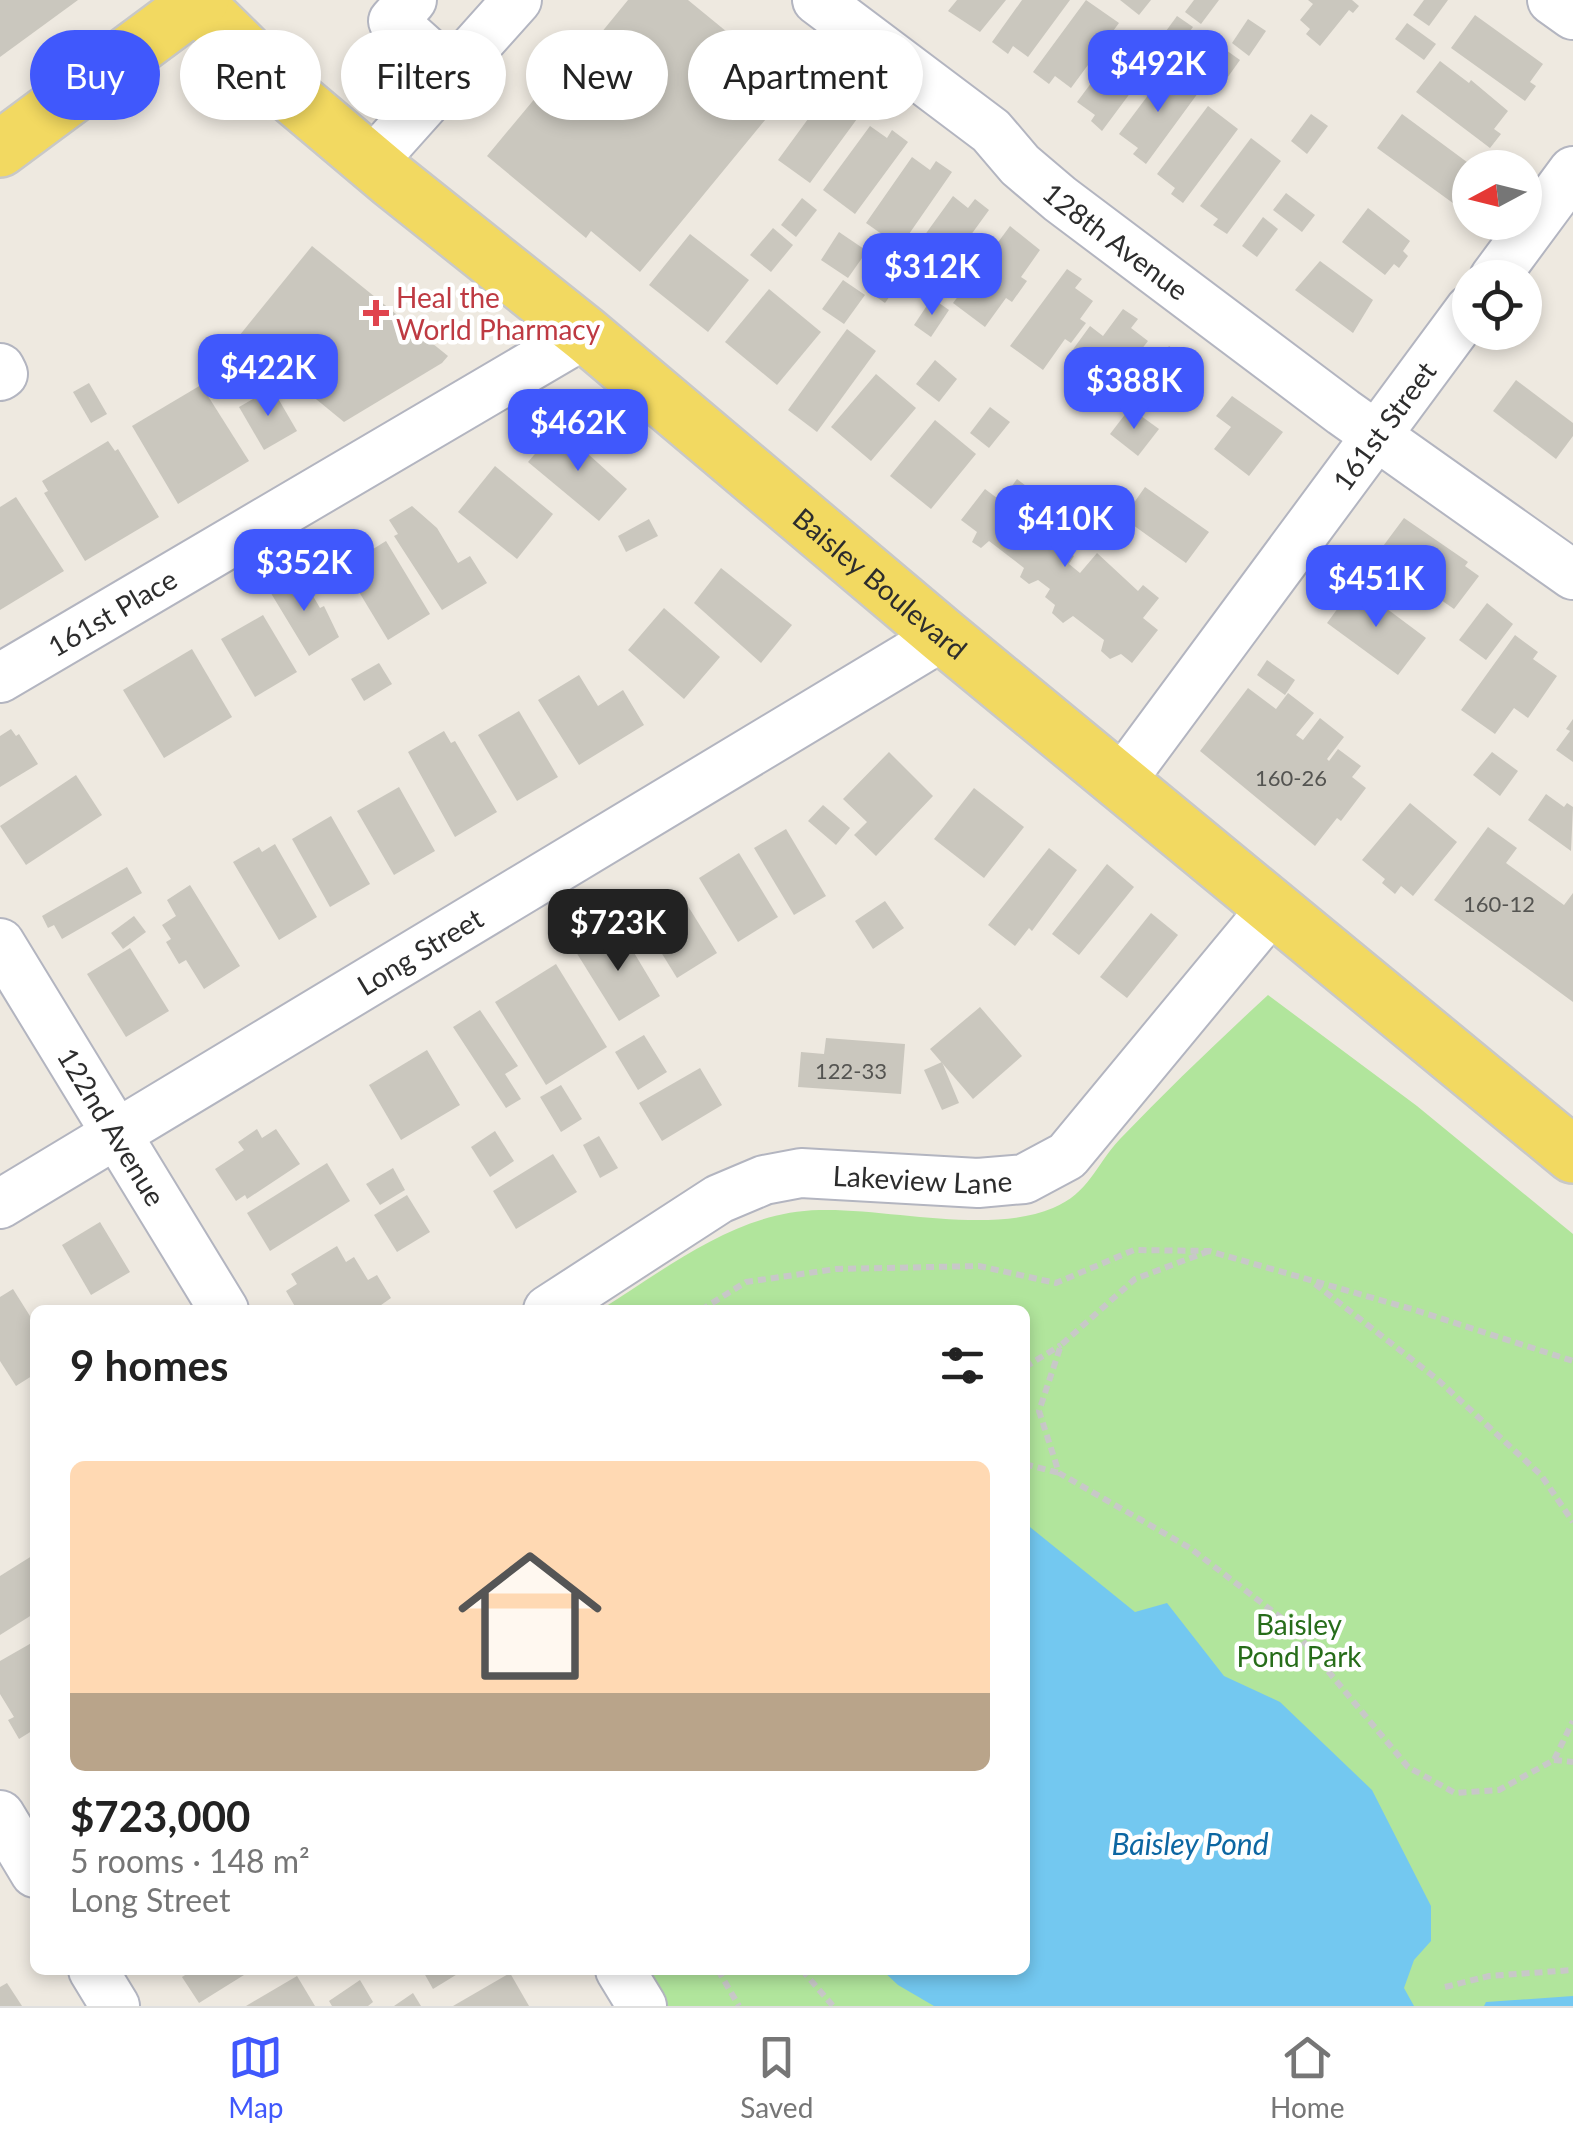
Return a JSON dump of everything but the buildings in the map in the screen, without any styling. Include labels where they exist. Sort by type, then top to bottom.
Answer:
[{"type":"main road","points":[[0,150],[196,0]]},
{"type":"main road","name":"Baisley Boulevard","points":[[196,0],[277,83],[586,334],[943,636],[1573,1155]]},
{"type":"street","points":[[402,30],[393,22],[412,0]]},
{"type":"street","points":[[490,30],[517,0]]},
{"type":"street","name":"128th Avenue","points":[[817,0],[991,131],[1020,165],[1060,199],[1573,575]]},
{"type":"street","points":[[1552,0],[1573,16]]},
{"type":"street","points":[[372,162],[410,120]]},
{"type":"street","points":[[1507,260],[1573,170]]},
{"type":"street","name":"161st Place","points":[[0,678],[586,334]]},
{"type":"street","name":"161st Street","points":[[1121,780],[1452,334]]},
{"type":"street","points":[[0,368],[0,376]]},
{"type":"street","name":"Long Street","points":[[0,1204],[943,636]]},
{"type":"street","name":"Lakeview Lane","points":[[556,1305],[719,1199],[764,1180],[801,1173],[978,1183],[1024,1179],[1066,1156],[1274,906]]},
{"type":"street","name":"122nd Avenue","points":[[0,942],[221,1305]]},
{"type":"street","points":[[0,1815],[30,1865]]},
{"type":"street","points":[[97,1975],[115,2006]]},
{"type":"street","points":[[623,1975],[642,2006]]},
{"type":"path","points":[[709,1305],[746,1282],[836,1268],[979,1266],[1056,1282],[1134,1250],[1209,1251],[1573,1361]]},
{"type":"path","points":[[1030,1365],[1061,1345],[1135,1280],[1209,1251]]},
{"type":"path","points":[[1310,1280],[1437,1380],[1541,1475],[1573,1522]]},
{"type":"path","points":[[1060,1474],[1039,1411],[1061,1345]]},
{"type":"path","points":[[1030,1465],[1060,1474],[1190,1548],[1288,1622],[1408,1767],[1455,1793],[1499,1790],[1554,1760],[1573,1762]]},
{"type":"path","points":[[1554,1760],[1573,1720]]},
{"type":"path","points":[[1445,1987],[1489,1976],[1573,1970]]},
{"type":"path","points":[[721,1975],[740,2006]]},
{"type":"path","points":[[806,1975],[831,2005]]},
{"type":"green space","name":"Baisley Pond Park","points":[[1268,995],[1417,1106],[1573,1234],[1573,2006],[661,2006],[643,1975],[1030,1975],[1030,1305],[608,1305],[731,1231],[788,1213],[846,1210],[969,1220],[1027,1216],[1053,1208],[1083,1187],[1120,1139]]},
{"type":"water","name":"Baisley Pond","points":[[1030,1527],[1135,1612],[1167,1603],[1224,1676],[1280,1702],[1372,1790],[1431,1906],[1431,1941],[1414,1960],[1404,1988],[1414,2006],[934,2006],[887,1975],[1030,1975]]},
{"type":"water","points":[[1573,1996],[1573,2006],[1484,2006],[1486,2002]]},
{"type":"place","name":"Heal the World Pharmacy","points":[[376,313]]}]
